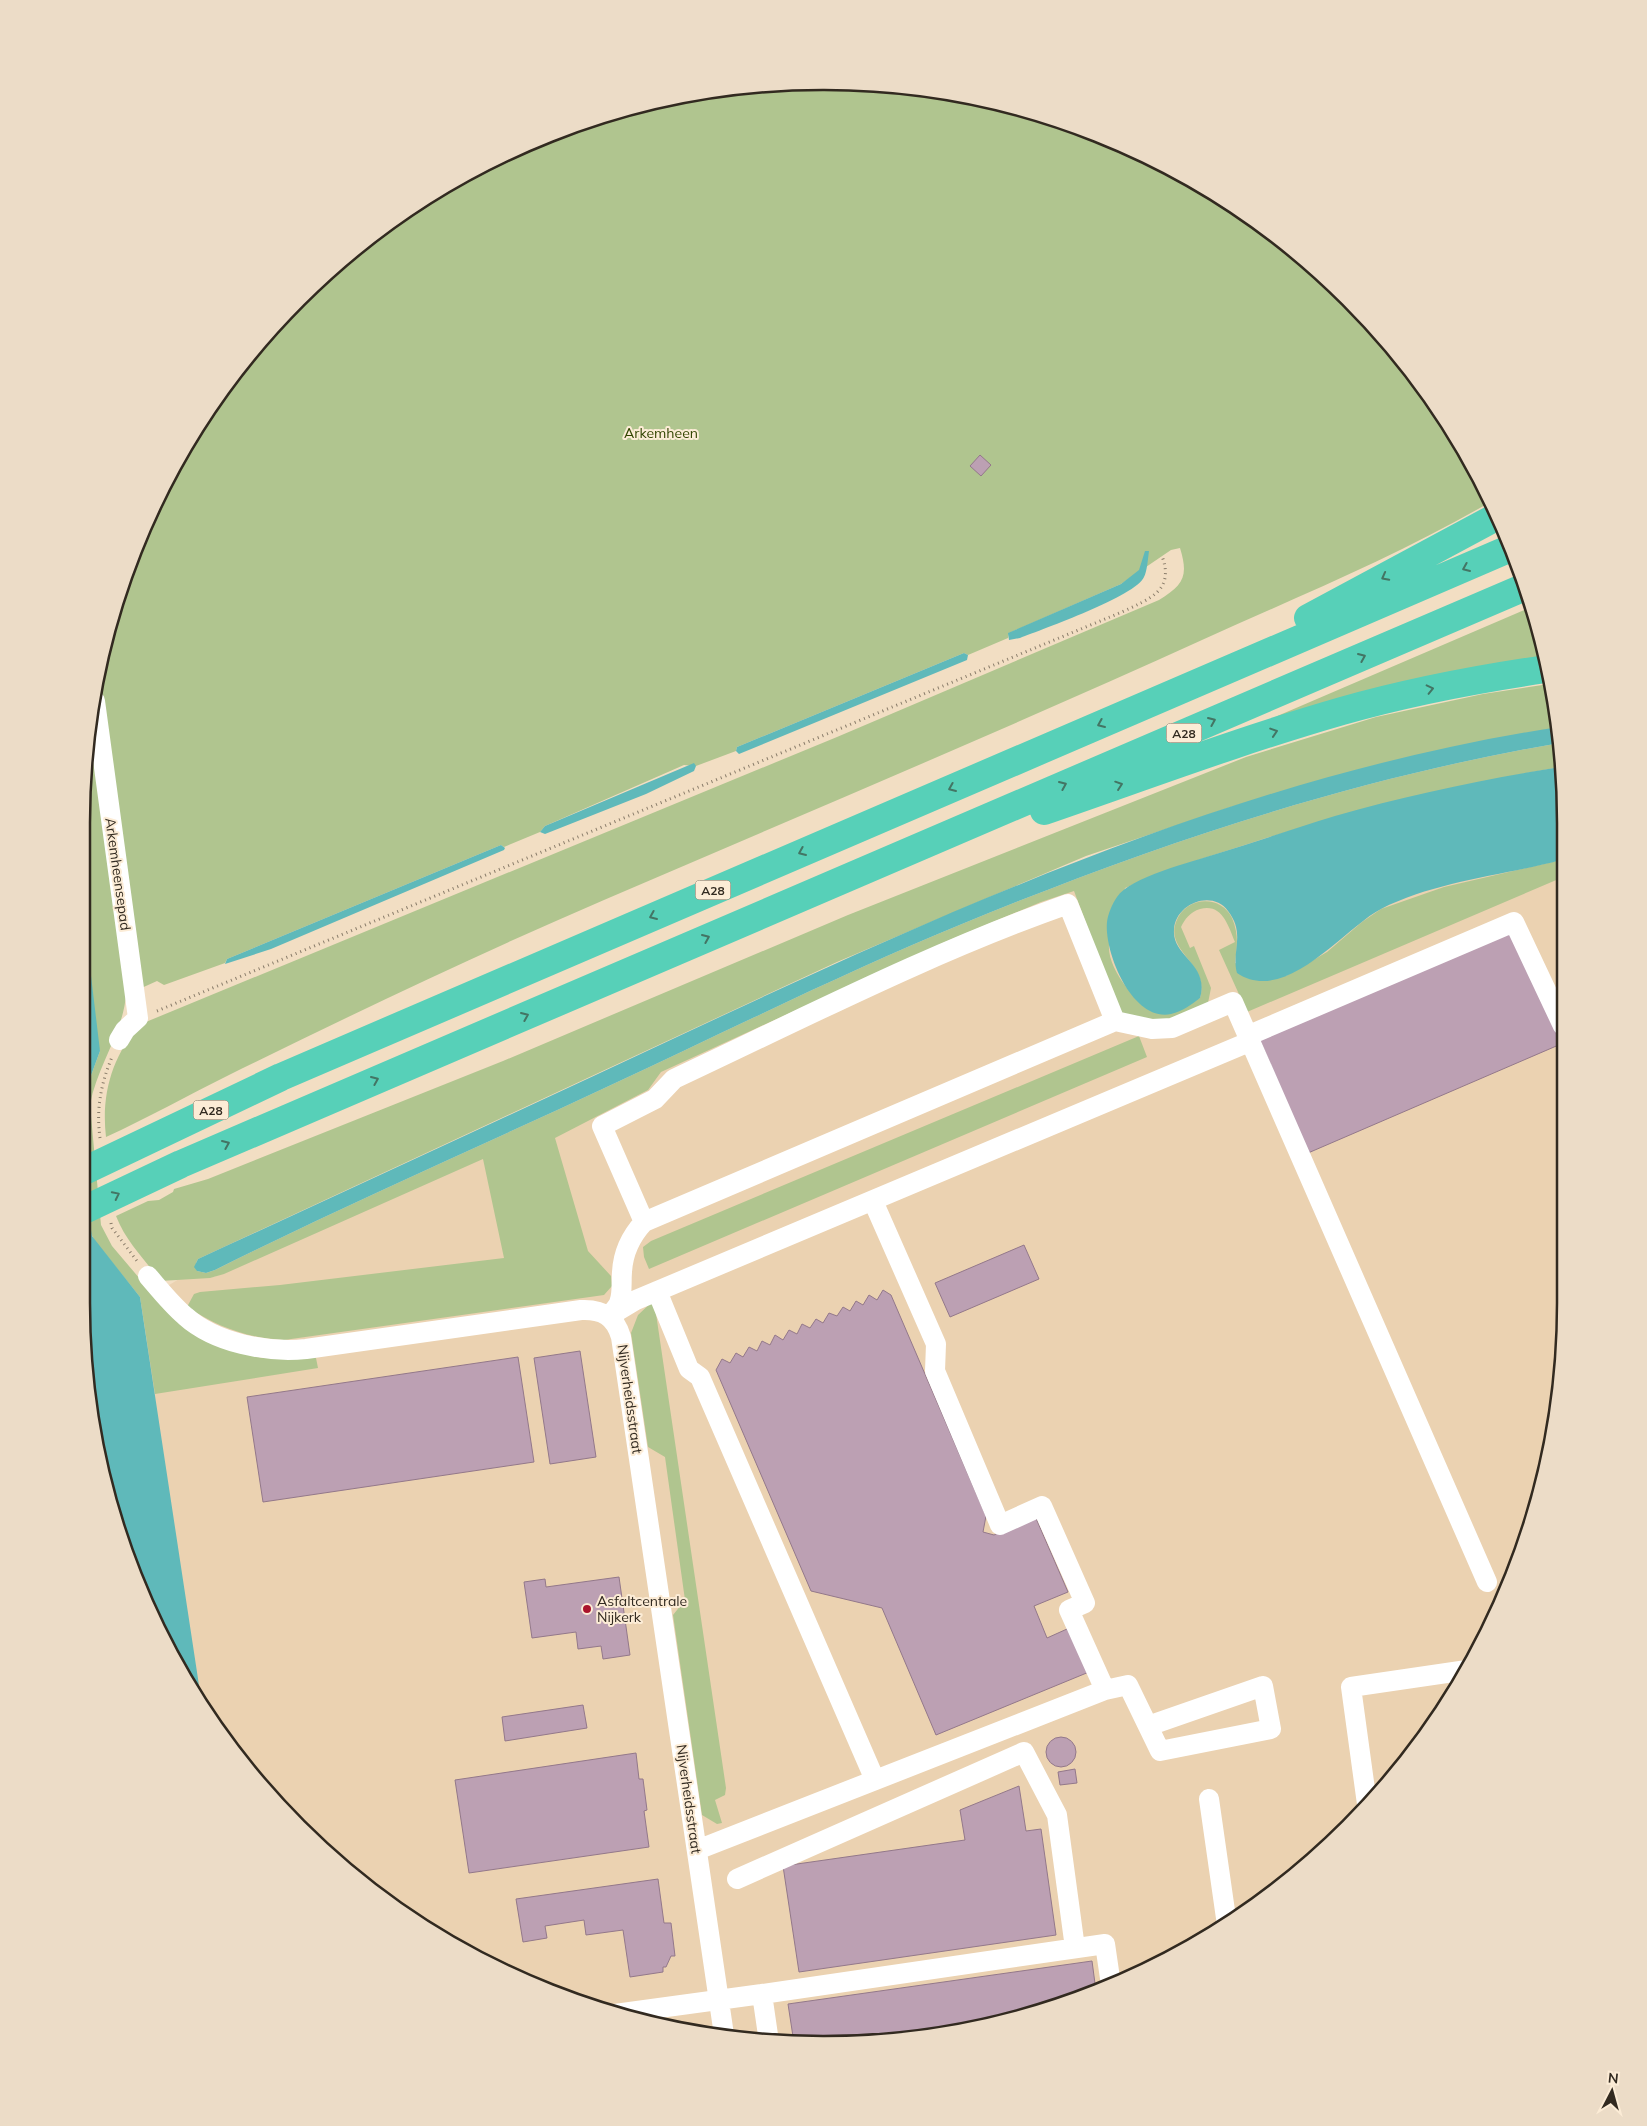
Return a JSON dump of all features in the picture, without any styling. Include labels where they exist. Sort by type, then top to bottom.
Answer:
[{"type":"highway","name":"A28","points":[[1146,705],[1491,520]]},
{"type":"highway","name":"A28","points":[[90,1168],[299,1070],[1504,551]]},
{"type":"highway","name":"A28","points":[[90,1207],[145,1180],[1518,590]]},
{"type":"highway","name":"A28","points":[[841,880],[1275,731],[1432,689],[1541,670]]},
{"type":"street","name":"Arkemheensepad","points":[[97,720],[138,1018]]},
{"type":"street","points":[[644,1222],[602,1126],[655,1099],[674,1079],[905,970],[1007,925],[1068,904],[1115,1021]]},
{"type":"street","points":[[609,1316],[658,1291],[1249,1042],[1254,1033],[1514,922],[1557,1013]]},
{"type":"street","points":[[609,1316],[619,1304],[627,1247],[636,1230],[644,1222],[1115,1021],[1152,1029],[1172,1028],[1232,1002],[1487,1582]]},
{"type":"street","points":[[119,1040],[138,1018]]},
{"type":"street","points":[[873,1201],[936,1344],[935,1372],[1000,1525],[1042,1506],[1085,1603],[1069,1610],[1105,1690]]},
{"type":"street","points":[[148,1276],[164,1296],[186,1318],[235,1343],[271,1349],[306,1349],[581,1310],[597,1310],[609,1316]]},
{"type":"street","points":[[658,1291],[689,1369],[700,1377],[875,1780]]},
{"type":"street","name":"Nijverheidsstraat","points":[[609,1316],[617,1325],[621,1337],[723,2029]]},
{"type":"street","points":[[1366,1796],[1351,1687],[1457,1671]]},
{"type":"street","points":[[697,1850],[1105,1690],[1128,1685],[1160,1751],[1271,1729],[1263,1686],[1148,1726]]},
{"type":"street","points":[[737,1879],[1024,1752],[1057,1815],[1075,1948]]},
{"type":"street","points":[[1209,1799],[1227,1915]]},
{"type":"street","points":[[635,2011],[1105,1944],[1110,1977]]},
{"type":"street","points":[[762,1994],[768,2033]]},
{"type":"path","points":[[138,1018],[1122,612],[1156,594],[1162,588],[1166,582],[1166,572],[1162,556]]},
{"type":"path","points":[[97,1116],[102,1081],[119,1040]]},
{"type":"path","points":[[112,1228],[148,1276]]},
{"type":"shaded area","points":[[1553,755],[1557,824],[1557,1302],[1551,1398],[1543,1446],[1518,1538],[1501,1583],[1459,1669],[1405,1749],[1375,1786],[1307,1854],[1270,1884],[1190,1938],[1148,1960],[1104,1980],[1059,1997],[1013,2011],[967,2022],[919,2030],[871,2034],[824,2036],[728,2030],[680,2022],[588,1997],[543,1980],[457,1938],[377,1884],[340,1854],[305,1821],[272,1786],[242,1749],[193,1677],[146,1387],[148,1298],[192,1271],[214,1277],[879,968],[1065,889]]},
{"type":"green space","name":"Arkemheen","points":[[824,90],[919,96],[967,104],[1059,129],[1104,146],[1190,188],[1231,214],[1307,272],[1342,305],[1375,340],[1433,416],[1459,457],[1484,506],[1422,539],[1312,591],[904,772],[604,900],[463,963],[276,1052],[106,1137],[105,1106],[111,1076],[123,1049],[141,1024],[837,737],[1159,600],[1174,590],[1182,579],[1184,566],[1180,548],[1171,550],[1121,584],[1009,633],[1008,638],[968,655],[964,653],[737,747],[736,751],[696,766],[684,765],[545,826],[540,832],[504,847],[501,845],[227,959],[225,963],[164,985],[157,981],[126,995],[120,1023],[98,1077],[90,1105],[90,1078],[100,1051],[90,1030],[90,824],[96,728],[104,680],[129,588],[146,543],[166,499],[188,457],[242,377],[272,340],[340,272],[416,214],[457,188],[543,146],[588,129],[680,104],[728,96]]},
{"type":"green space","points":[[1525,610],[1539,663],[1275,717]]},
{"type":"green space","points":[[1544,685],[1551,729],[1437,751],[1342,775],[1231,807],[1086,856],[837,962],[198,1259],[196,1263],[197,1271],[206,1273],[215,1270],[313,1222],[829,982],[962,924],[1107,867],[1255,817],[1331,795],[1407,775],[1552,744],[1554,768],[1444,790],[1329,819],[1189,863],[1125,888],[1112,931],[1109,945],[1110,954],[1118,975],[1132,994],[1149,1009],[1157,1013],[1200,998],[1201,986],[1199,976],[1181,950],[1174,932],[1176,922],[1181,913],[1195,903],[1203,901],[1212,902],[1227,910],[1232,918],[1237,935],[1235,963],[1286,976],[1327,952],[1362,922],[1381,909],[1444,887],[1557,861],[1557,880],[1247,1012],[1219,950],[1235,942],[1223,917],[1214,909],[1208,908],[1196,910],[1186,919],[1181,927],[1190,948],[1194,946],[1211,988],[1208,1003],[1187,1015],[1169,1020],[1142,1019],[1119,1011],[1074,891],[1041,902],[945,942],[661,1072],[648,1090],[555,1138],[588,1251],[611,1276],[612,1286],[604,1295],[284,1340],[258,1337],[233,1330],[187,1307],[194,1294],[200,1292],[280,1285],[504,1258],[483,1159],[224,1274],[210,1278],[160,1281],[130,1242],[116,1216],[148,1201],[159,1200],[173,1192],[174,1189],[208,1179],[503,1061],[848,915],[1246,757],[1376,717],[1483,694]]},
{"type":"green space","points":[[1139,1036],[1147,1057],[649,1269],[644,1257],[643,1247],[651,1241]]},
{"type":"green space","name":"Arkemheen","points":[[90,1105],[101,1225],[112,1246],[140,1279],[230,1349],[262,1358],[316,1358],[318,1368],[155,1394],[140,1297],[95,1241],[90,1232]]},
{"type":"green space","points":[[654,1300],[726,1788],[725,1795],[715,1800],[722,1823],[717,1824],[702,1815],[673,1615],[685,1600],[665,1457],[648,1447],[631,1333],[638,1315]]},
{"type":"water","points":[[1145,551],[1149,551],[1147,568],[1144,577],[1137,585],[1107,602],[1067,620],[1020,638],[1009,640],[1008,633],[1121,584],[1139,570]]},
{"type":"water","points":[[964,653],[968,655],[967,660],[739,754],[736,751],[737,747]]},
{"type":"water","points":[[1551,728],[1552,744],[1407,775],[1255,817],[1107,867],[1034,895],[829,982],[313,1222],[215,1270],[206,1273],[197,1271],[194,1267],[198,1259],[785,987],[1000,893],[1108,850],[1219,811],[1330,777],[1444,748]]},
{"type":"water","points":[[694,763],[696,766],[694,771],[646,794],[545,834],[540,832],[545,826]]},
{"type":"water","points":[[1554,768],[1557,861],[1447,885],[1402,900],[1381,909],[1366,919],[1314,960],[1294,972],[1275,980],[1256,981],[1237,973],[1237,935],[1233,919],[1221,904],[1204,900],[1187,907],[1181,913],[1176,921],[1174,930],[1175,939],[1179,947],[1200,977],[1202,986],[1200,998],[1171,1014],[1157,1014],[1144,1007],[1123,982],[1110,950],[1107,922],[1109,912],[1117,897],[1135,883],[1178,866],[1363,808],[1503,777]]},
{"type":"water","points":[[501,845],[505,848],[504,850],[271,949],[225,964],[227,959]]},
{"type":"water","points":[[90,967],[100,1051],[90,1078]]},
{"type":"water","points":[[90,1225],[92,1236],[140,1297],[199,1687],[166,1627],[146,1583],[129,1538],[104,1446],[96,1398],[92,1350]]},
{"type":"building","points":[[980,455],[991,465],[981,476],[970,466]]},
{"type":"building","points":[[1512,931],[1557,1035],[1557,1046],[1308,1153],[1260,1040]]},
{"type":"building","points":[[1024,1245],[1039,1279],[950,1317],[935,1283]]},
{"type":"building","points":[[883,1290],[891,1295],[986,1516],[983,1532],[994,1535],[1035,1516],[1068,1592],[1034,1606],[1047,1638],[1067,1629],[1089,1672],[936,1735],[882,1608],[811,1591],[716,1370],[722,1359],[730,1363],[736,1353],[743,1357],[749,1347],[757,1351],[762,1341],[770,1345],[775,1335],[783,1340],[789,1330],[797,1334],[802,1324],[810,1328],[816,1319],[823,1323],[829,1313],[837,1316],[843,1307],[850,1311],[856,1301],[863,1305],[869,1295],[877,1300]]},
{"type":"building","points":[[580,1351],[596,1457],[550,1464],[534,1358]]},
{"type":"building","points":[[518,1357],[534,1462],[263,1502],[247,1397]]},
{"type":"building","points":[[619,1577],[630,1655],[603,1659],[601,1646],[578,1649],[576,1632],[532,1638],[524,1582],[545,1579],[546,1587]]},
{"type":"building","points":[[583,1705],[587,1728],[505,1741],[502,1717]]},
{"type":"building","points":[[1061,1737],[1072,1741],[1076,1752],[1072,1763],[1061,1767],[1050,1763],[1046,1752],[1050,1741]]},
{"type":"building","points":[[636,1753],[639,1779],[643,1779],[647,1810],[644,1811],[649,1847],[469,1873],[455,1780]]},
{"type":"building","points":[[1075,1769],[1077,1783],[1060,1785],[1058,1772]]},
{"type":"building","points":[[1019,1786],[1026,1831],[1041,1829],[1056,1935],[799,1972],[783,1866],[965,1840],[960,1810]]},
{"type":"building","points":[[658,1879],[664,1923],[671,1923],[675,1956],[671,1956],[666,1967],[663,1967],[663,1972],[630,1977],[623,1930],[586,1935],[584,1920],[545,1926],[547,1938],[523,1942],[516,1899]]},
{"type":"building","points":[[1092,1961],[1095,1983],[1013,2011],[967,2022],[919,2030],[871,2034],[824,2036],[793,2035],[788,2004]]},
{"type":"place","name":"Asfaltcentrale Nijkerk","points":[[587,1609]]}]
